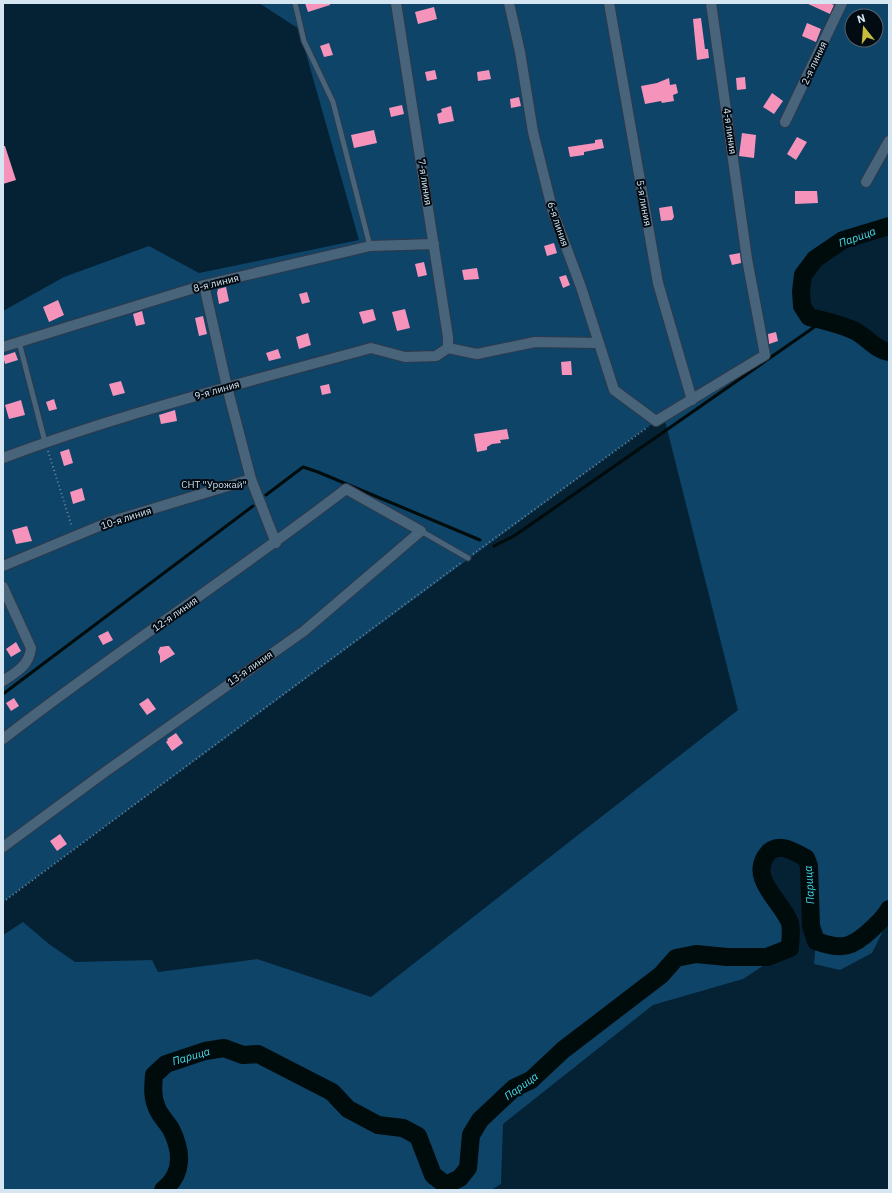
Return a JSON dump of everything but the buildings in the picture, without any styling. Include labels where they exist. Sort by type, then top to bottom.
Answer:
[{"type":"street","name":"7-я линия","points":[[396,3],[434,244],[448,337],[448,348]]},
{"type":"street","name":"6-я линия","points":[[508,3],[520,52],[533,132],[553,212],[614,390],[656,421]]},
{"type":"street","name":"5-я линия","points":[[609,3],[658,283],[692,400]]},
{"type":"street","name":"4-я линия","points":[[692,400],[765,355],[747,258],[711,3]]},
{"type":"street","name":"2-я линия","points":[[785,122],[842,3]]},
{"type":"street","points":[[866,182],[889,141]]},
{"type":"street","name":"8-я линия","points":[[3,347],[204,285],[370,246],[434,244]]},
{"type":"street","points":[[204,285],[227,387],[251,479],[276,543]]},
{"type":"street","points":[[448,348],[477,354],[535,342],[599,343]]},
{"type":"street","name":"9-я линия","points":[[3,458],[45,442],[138,412],[370,348],[405,357],[436,356],[448,348]]},
{"type":"street","points":[[656,421],[692,400]]},
{"type":"street","name":"10-я линия","points":[[3,566],[109,522],[251,479]]},
{"type":"street","name":"12-я линия","points":[[3,739],[59,695],[276,543],[346,489],[421,531]]},
{"type":"street","name":"13-я линия","points":[[3,847],[105,772],[304,631],[421,531]]},
{"type":"street","points":[[3,588],[31,648],[30,656],[25,666],[3,681]]},
{"type":"lane","points":[[295,3],[304,41],[333,102],[370,246]]},
{"type":"lane","points":[[19,342],[45,442]]},
{"type":"lane","points":[[421,531],[468,558]]},
{"type":"path","points":[[3,902],[656,421]]},
{"type":"path","points":[[45,442],[74,536]]},
{"type":"green space","name":"СНТ \"Урожай\"","points":[[259,3],[889,3],[889,226],[843,240],[815,259],[803,275],[801,291],[802,306],[809,317],[855,331],[879,349],[889,352],[889,919],[872,953],[840,970],[814,964],[816,941],[811,926],[809,866],[798,853],[790,850],[782,848],[774,849],[768,853],[764,859],[762,869],[763,877],[769,891],[787,916],[790,923],[790,948],[743,979],[653,1005],[503,1124],[501,1184],[491,1190],[3,1190],[3,935],[23,922],[49,944],[75,962],[152,960],[158,972],[257,959],[371,997],[738,710],[664,417],[656,421],[3,902],[3,311],[64,277],[149,246],[199,273],[359,240],[299,29]]},
{"type":"waterway","name":"Парица","points":[[889,226],[843,240],[815,259],[803,275],[801,291],[802,306],[809,317],[855,331],[879,349],[889,352]]},
{"type":"waterway","points":[[494,546],[514,536],[823,321]]},
{"type":"waterway","points":[[266,495],[303,467],[480,540]]},
{"type":"waterway","points":[[3,694],[253,506]]},
{"type":"waterway","name":"Парица","points":[[163,1190],[175,1177],[179,1162],[179,1154],[175,1137],[155,1104],[153,1088],[154,1075],[166,1064],[205,1051],[224,1048],[243,1055],[258,1054],[332,1092],[348,1109],[378,1125],[403,1128],[418,1136],[433,1175],[446,1185],[460,1178],[468,1168],[471,1135],[480,1120],[514,1088],[531,1080],[563,1050],[661,975],[676,958],[696,954],[727,957],[767,957],[790,948],[790,923],[768,889],[763,880],[761,871],[763,861],[773,849],[787,849],[806,858],[809,866],[811,926],[816,941],[833,946],[853,943],[873,928],[884,917],[889,909]]},
{"type":"waterway","name":"Парица","points":[[450,1190],[460,1178]]}]
